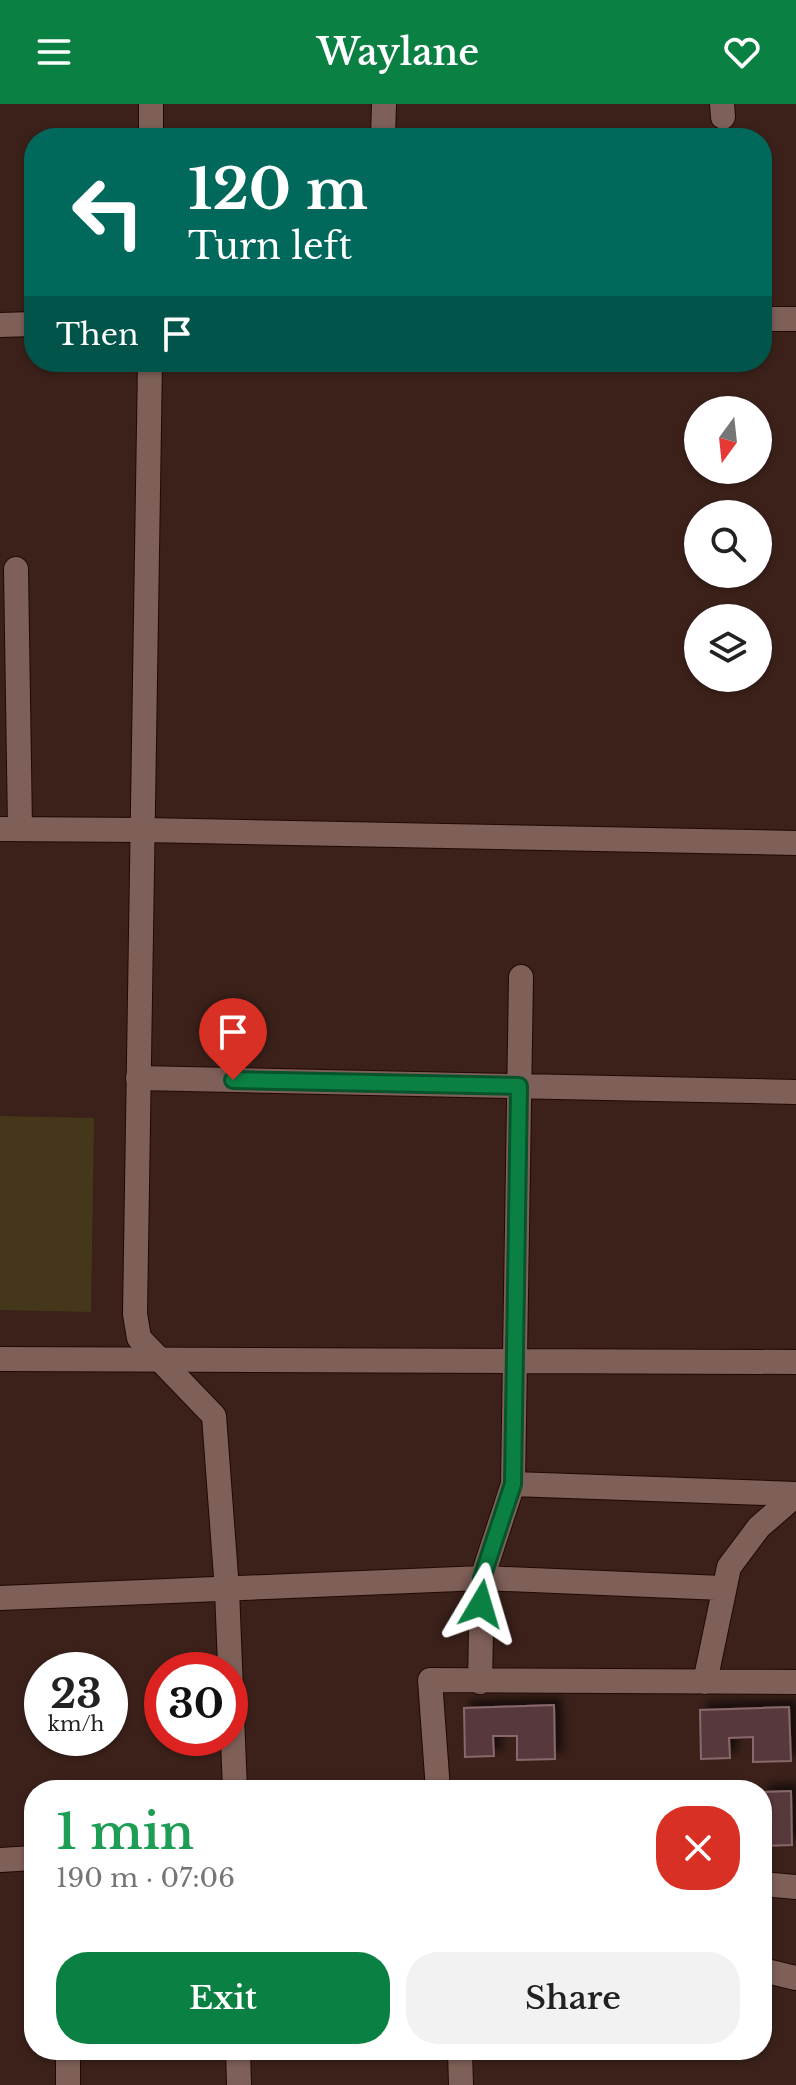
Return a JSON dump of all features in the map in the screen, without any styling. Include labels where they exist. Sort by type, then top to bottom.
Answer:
[{"type":"street","points":[[151,104],[151,128]]},
{"type":"street","points":[[383,128],[384,104]]},
{"type":"street","points":[[772,319],[796,319]]},
{"type":"street","points":[[0,325],[24,324]]},
{"type":"street","points":[[150,372],[135,1314],[139,1338],[214,1416],[227,1590],[235,1780]]},
{"type":"street","points":[[16,569],[10,829],[796,843]]},
{"type":"street","points":[[480,1682],[482,1578],[513,1484],[521,977]]},
{"type":"street","points":[[138,1078],[796,1092]]},
{"type":"street","points":[[0,1359],[796,1362]]},
{"type":"street","points":[[513,1484],[796,1494]]},
{"type":"street","points":[[705,1682],[722,1588],[742,1545],[796,1494]]},
{"type":"street","points":[[0,1598],[482,1578],[722,1588]]},
{"type":"street","points":[[437,1780],[430,1680],[796,1682]]},
{"type":"street","points":[[0,1860],[24,1859]]},
{"type":"street","points":[[772,1885],[796,1887]]},
{"type":"street","points":[[772,1972],[796,1978]]},
{"type":"street","points":[[68,2060],[68,2085]]},
{"type":"street","points":[[238,2060],[239,2085]]},
{"type":"street","points":[[460,2060],[461,2085]]},
{"type":"shaded area","points":[[0,1116],[94,1118],[91,1312],[0,1310]]},
{"type":"building","points":[[554,1705],[555,1759],[517,1760],[517,1736],[493,1736],[494,1756],[465,1757],[464,1708]]},
{"type":"building","points":[[789,1707],[791,1761],[753,1762],[753,1737],[729,1738],[730,1758],[701,1759],[700,1710]]},
{"type":"building","points":[[791,1791],[792,1845],[772,1846],[772,1792]]},
{"type":"route","points":[[233,1080],[519,1086],[513,1484],[482,1578],[481,1604]]}]
